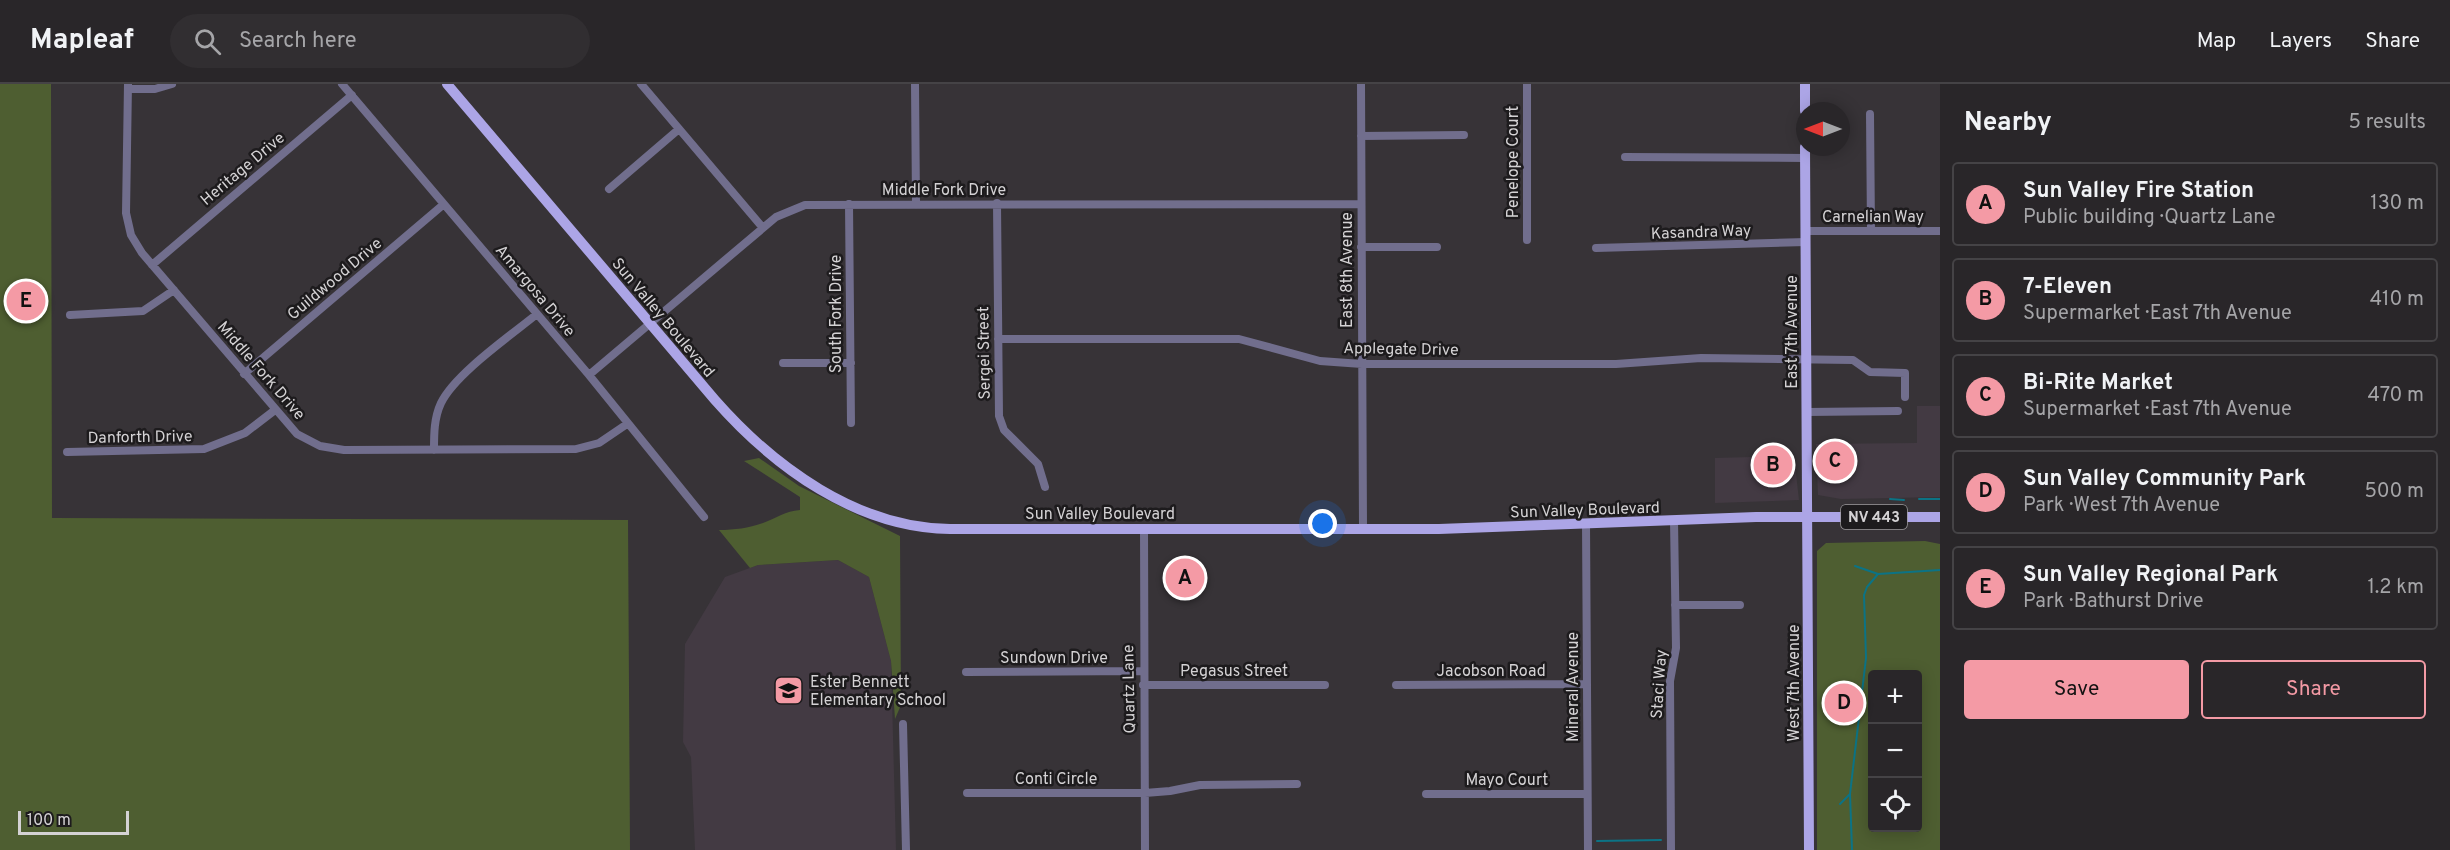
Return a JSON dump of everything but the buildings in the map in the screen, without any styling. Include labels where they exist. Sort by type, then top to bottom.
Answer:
[{"type":"main road","name":"Sun Valley Boulevard","points":[[447,84],[727,414],[756,443],[808,481],[866,512],[905,525],[931,529],[1473,528],[1674,520],[1940,517]]},
{"type":"main road","points":[[1805,84],[1805,102]]},
{"type":"main road","name":"East 7th Avenue","points":[[1805,156],[1808,517]]},
{"type":"main road","name":"West 7th Avenue","points":[[1808,517],[1809,850]]},
{"type":"street","points":[[128,86],[155,89],[172,84]]},
{"type":"street","name":"Amargosa Drive","points":[[342,84],[589,375],[704,517]]},
{"type":"street","points":[[641,84],[763,228]]},
{"type":"street","points":[[915,84],[916,204]]},
{"type":"street","name":"East 8th Avenue","points":[[1360,84],[1363,528]]},
{"type":"street","name":"Penelope Court","points":[[1527,84],[1527,240]]},
{"type":"street","name":"Middle Fork Drive","points":[[128,86],[126,213],[136,244],[297,434],[332,448],[576,449],[599,443],[627,424]]},
{"type":"street","name":"Heritage Drive","points":[[152,265],[352,95]]},
{"type":"street","points":[[1870,114],[1871,231]]},
{"type":"street","points":[[609,189],[679,129]]},
{"type":"street","points":[[1361,136],[1464,135]]},
{"type":"street","points":[[1625,157],[1796,153]]},
{"type":"street","name":"Middle Fork Drive","points":[[589,375],[763,228],[794,207],[849,204],[997,203],[1361,204]]},
{"type":"street","name":"Sergei Street","points":[[997,203],[1001,424],[1009,436],[1038,464],[1045,487]]},
{"type":"street","name":"Guildwood Drive","points":[[244,374],[444,204]]},
{"type":"street","name":"South Fork Drive","points":[[849,204],[851,423]]},
{"type":"street","name":"Carnelian Way","points":[[1806,237],[1871,231],[1940,231]]},
{"type":"street","name":"Kasandra Way","points":[[1596,248],[1806,237]]},
{"type":"street","points":[[1361,247],[1437,247]]},
{"type":"street","points":[[70,315],[143,311],[174,290]]},
{"type":"street","points":[[434,450],[436,415],[446,394],[459,380],[537,314]]},
{"type":"street","name":"Applegate Drive","points":[[998,339],[1245,340],[1320,361],[1362,364],[1616,364],[1685,358],[1853,360],[1870,372],[1905,373],[1905,397]]},
{"type":"street","points":[[783,363],[851,363]]},
{"type":"street","name":"Danforth Drive","points":[[67,452],[204,449],[245,433],[275,410]]},
{"type":"street","points":[[1807,412],[1898,411]]},
{"type":"street","name":"Staci Way","points":[[1671,850],[1670,681],[1676,648],[1674,520]]},
{"type":"street","name":"Mineral Avenue","points":[[1586,524],[1588,850]]},
{"type":"street","name":"Quartz Lane","points":[[1143,528],[1145,850]]},
{"type":"street","points":[[1675,605],[1740,604]]},
{"type":"street","name":"Sundown Drive","points":[[966,672],[1143,671]]},
{"type":"street","name":"Jacobson Road","points":[[1396,685],[1587,684]]},
{"type":"street","name":"Pegasus Street","points":[[1143,685],[1325,685]]},
{"type":"street","points":[[903,724],[906,850]]},
{"type":"street","name":"Conti Circle","points":[[967,793],[1145,793],[1200,785],[1297,784]]},
{"type":"street","name":"Mayo Court","points":[[1426,794],[1587,794]]},
{"type":"shaded area","points":[[1917,406],[1940,406],[1940,497],[1841,499],[1818,495],[1816,444],[1917,443]]},
{"type":"shaded area","points":[[1794,456],[1799,500],[1715,503],[1715,458]]},
{"type":"shaded area","name":"Ester Bennett Elementary School","points":[[838,560],[869,577],[891,661],[896,850],[695,850],[691,757],[683,742],[685,644],[725,577],[758,565]]},
{"type":"green space","points":[[0,84],[51,84],[52,518],[628,520],[630,850],[0,850]]},
{"type":"green space","points":[[759,458],[799,486],[900,536],[901,705],[895,719],[891,661],[869,577],[838,560],[758,565],[750,568],[719,530],[752,526],[785,513],[800,510],[800,497],[744,461]]},
{"type":"green space","points":[[1925,541],[1940,544],[1940,850],[1817,850],[1817,551],[1826,543]]},
{"type":"waterway","points":[[1890,499],[1904,500]]},
{"type":"waterway","points":[[1919,499],[1940,499]]},
{"type":"waterway","points":[[1855,566],[1878,574],[1940,570]]},
{"type":"waterway","points":[[1852,850],[1850,794],[1866,658],[1864,595],[1867,587],[1878,574]]},
{"type":"waterway","points":[[1840,804],[1850,794]]},
{"type":"waterway","points":[[1597,841],[1661,840]]},
{"type":"place","name":"Sun Valley Regional Park","points":[[26,301]]},
{"type":"place","name":"Bi-Rite Market","points":[[1835,461]]},
{"type":"place","name":"7-Eleven","points":[[1773,465]]},
{"type":"place","name":"Sun Valley Fire Station","points":[[1185,578]]},
{"type":"place","name":"Ester Bennett Elementary School","points":[[789,690]]},
{"type":"place","name":"Sun Valley Community Park","points":[[1844,703]]}]
